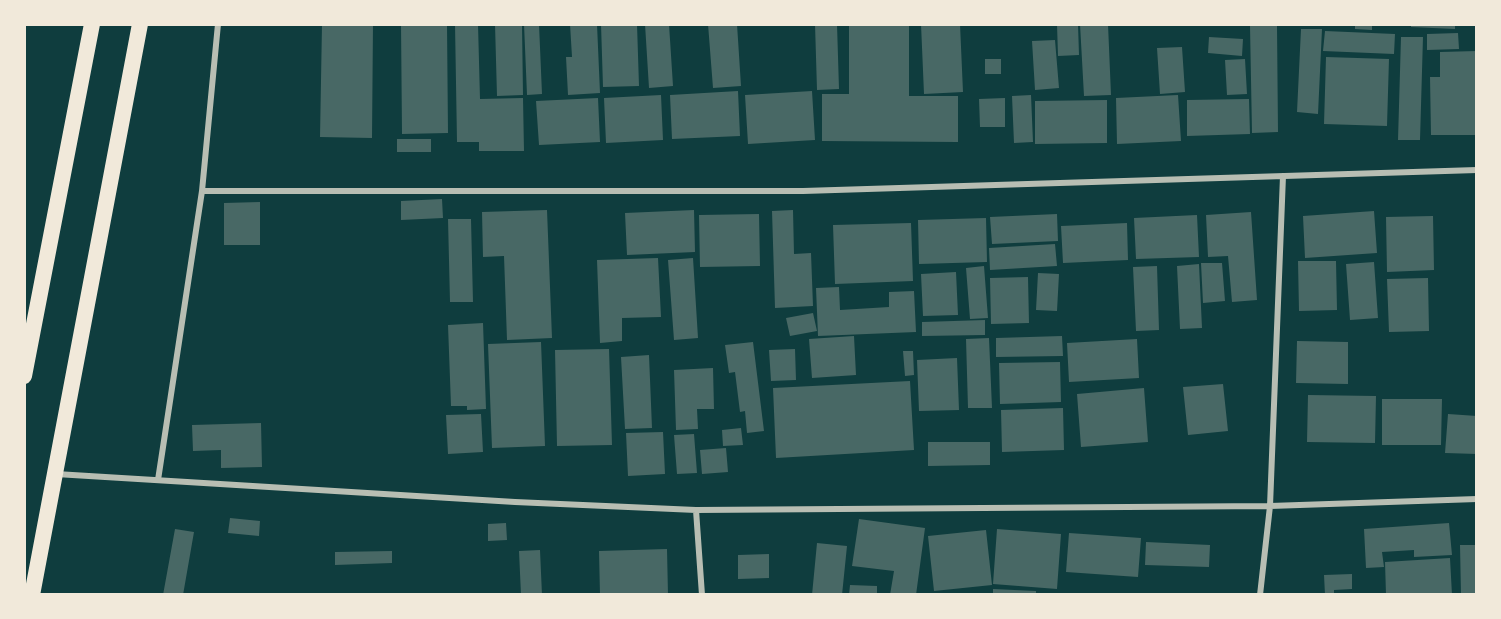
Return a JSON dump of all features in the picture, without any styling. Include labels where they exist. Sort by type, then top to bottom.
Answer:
[{"type":"highway","points":[[24,376],[93,24]]},
{"type":"highway","points":[[32,595],[140,24]]},
{"type":"street","points":[[158,480],[202,191],[218,24]]},
{"type":"street","points":[[202,191],[803,191],[1477,170]]},
{"type":"street","points":[[1260,595],[1270,506],[1283,176]]},
{"type":"street","points":[[55,474],[515,502],[696,510],[1270,506],[1477,499]]},
{"type":"street","points":[[696,510],[702,595]]},
{"type":"building","points":[[322,24],[373,24],[372,138],[320,137]]},
{"type":"building","points":[[401,24],[447,24],[448,133],[402,134]]},
{"type":"building","points":[[455,24],[478,24],[480,99],[523,98],[524,151],[479,151],[479,142],[457,142]]},
{"type":"building","points":[[495,24],[522,24],[523,95],[497,96]]},
{"type":"building","points":[[524,24],[539,24],[542,94],[527,95]]},
{"type":"building","points":[[570,24],[597,24],[600,93],[568,95],[566,57],[572,57]]},
{"type":"building","points":[[601,24],[637,24],[639,86],[603,87]]},
{"type":"building","points":[[645,24],[669,24],[673,86],[649,88]]},
{"type":"building","points":[[708,24],[737,24],[741,86],[713,88]]},
{"type":"building","points":[[815,24],[837,24],[839,89],[817,90]]},
{"type":"building","points":[[909,24],[909,96],[958,96],[958,142],[822,141],[822,94],[849,94],[849,25]]},
{"type":"building","points":[[921,24],[960,24],[963,92],[924,94]]},
{"type":"building","points":[[1057,24],[1078,24],[1079,55],[1058,56]]},
{"type":"building","points":[[1080,24],[1108,24],[1111,95],[1084,96]]},
{"type":"building","points":[[1355,24],[1372,24],[1372,30],[1355,29]]},
{"type":"building","points":[[1411,24],[1455,24],[1455,29],[1411,27]]},
{"type":"building","points":[[1250,26],[1277,26],[1278,132],[1252,133]]},
{"type":"building","points":[[1301,29],[1322,29],[1318,114],[1297,112]]},
{"type":"building","points":[[1325,31],[1395,34],[1394,54],[1323,51]]},
{"type":"building","points":[[1458,33],[1459,49],[1427,50],[1427,34]]},
{"type":"building","points":[[1209,37],[1243,39],[1242,56],[1208,53]]},
{"type":"building","points":[[1401,37],[1423,37],[1420,140],[1398,140]]},
{"type":"building","points":[[1055,40],[1059,88],[1035,90],[1032,41]]},
{"type":"building","points":[[1182,47],[1185,92],[1160,94],[1157,48]]},
{"type":"building","points":[[1477,51],[1477,135],[1431,135],[1430,77],[1440,77],[1440,52]]},
{"type":"building","points":[[1326,57],[1389,59],[1387,126],[1324,124]]},
{"type":"building","points":[[985,59],[1001,59],[1001,74],[985,74]]},
{"type":"building","points":[[1245,59],[1247,94],[1227,95],[1225,60]]},
{"type":"building","points":[[738,91],[740,136],[672,139],[670,95]]},
{"type":"building","points":[[812,91],[815,140],[748,144],[745,95]]},
{"type":"building","points":[[661,95],[663,140],[606,143],[604,98]]},
{"type":"building","points":[[1031,95],[1033,142],[1014,143],[1012,96]]},
{"type":"building","points":[[1178,95],[1181,141],[1117,144],[1116,98]]},
{"type":"building","points":[[598,98],[600,142],[539,145],[536,101]]},
{"type":"building","points":[[1005,98],[1005,127],[980,127],[979,99]]},
{"type":"building","points":[[1249,99],[1250,134],[1187,136],[1187,100]]},
{"type":"building","points":[[1107,100],[1107,143],[1035,144],[1035,101]]},
{"type":"building","points":[[397,139],[431,139],[431,152],[397,152]]},
{"type":"building","points":[[442,199],[443,218],[401,220],[401,201]]},
{"type":"building","points":[[260,202],[260,245],[224,245],[224,203]]},
{"type":"building","points":[[547,210],[552,338],[507,340],[504,256],[483,257],[482,212]]},
{"type":"building","points":[[694,210],[695,252],[627,255],[625,213]]},
{"type":"building","points":[[793,210],[794,254],[811,253],[813,306],[775,308],[772,211]]},
{"type":"building","points":[[1374,211],[1377,253],[1305,258],[1303,216]]},
{"type":"building","points":[[1251,212],[1257,300],[1232,302],[1228,256],[1208,257],[1206,215]]},
{"type":"building","points":[[759,214],[760,266],[700,267],[699,215]]},
{"type":"building","points":[[1057,214],[1058,241],[992,244],[990,217]]},
{"type":"building","points":[[1197,215],[1199,257],[1136,259],[1134,218]]},
{"type":"building","points":[[1433,216],[1434,270],[1387,272],[1386,217]]},
{"type":"building","points":[[986,218],[987,262],[919,264],[918,220]]},
{"type":"building","points":[[448,219],[471,219],[473,302],[450,302]]},
{"type":"building","points":[[911,223],[913,281],[835,284],[833,225]]},
{"type":"building","points":[[1127,223],[1128,260],[1063,263],[1061,226]]},
{"type":"building","points":[[1055,244],[1057,266],[990,270],[989,248]]},
{"type":"building","points":[[658,258],[661,317],[622,318],[622,341],[600,343],[597,260]]},
{"type":"building","points":[[693,258],[698,338],[674,340],[668,260]]},
{"type":"building","points":[[1298,261],[1336,261],[1337,310],[1299,311]]},
{"type":"building","points":[[1374,262],[1378,318],[1350,320],[1346,264]]},
{"type":"building","points":[[1201,263],[1222,263],[1225,301],[1203,303]]},
{"type":"building","points":[[1199,264],[1202,328],[1180,329],[1177,266]]},
{"type":"building","points":[[984,266],[988,318],[970,319],[966,268]]},
{"type":"building","points":[[1157,266],[1159,330],[1136,331],[1133,267]]},
{"type":"building","points":[[956,272],[958,315],[923,316],[921,274]]},
{"type":"building","points":[[1038,273],[1059,274],[1057,311],[1036,310]]},
{"type":"building","points":[[1028,277],[1029,323],[991,324],[990,278]]},
{"type":"building","points":[[1428,278],[1429,331],[1389,332],[1387,279]]},
{"type":"building","points":[[839,287],[840,310],[889,307],[889,292],[914,291],[916,332],[818,336],[816,288]]},
{"type":"building","points":[[813,313],[817,331],[790,336],[786,318]]},
{"type":"building","points":[[985,320],[985,335],[922,336],[922,322]]},
{"type":"building","points":[[483,323],[486,409],[467,410],[467,406],[451,406],[448,325]]},
{"type":"building","points":[[854,336],[856,375],[812,378],[809,339]]},
{"type":"building","points":[[1062,336],[1063,356],[996,357],[996,338]]},
{"type":"building","points":[[989,338],[992,408],[968,408],[966,339]]},
{"type":"building","points":[[1137,339],[1139,378],[1069,382],[1067,343]]},
{"type":"building","points":[[1297,341],[1348,342],[1348,384],[1296,383]]},
{"type":"building","points":[[541,342],[545,446],[492,448],[488,344]]},
{"type":"building","points":[[753,342],[764,431],[747,433],[745,411],[740,412],[735,372],[729,373],[725,345]]},
{"type":"building","points":[[609,349],[612,445],[557,446],[555,350]]},
{"type":"building","points":[[795,349],[796,380],[771,381],[769,350]]},
{"type":"building","points":[[903,351],[913,351],[914,375],[905,376]]},
{"type":"building","points":[[649,355],[652,428],[625,429],[621,357]]},
{"type":"building","points":[[957,358],[959,410],[919,411],[917,360]]},
{"type":"building","points":[[1060,362],[1061,402],[1000,404],[999,363]]},
{"type":"building","points":[[713,368],[714,409],[697,409],[698,429],[676,430],[674,370]]},
{"type":"building","points":[[910,381],[914,450],[776,458],[773,388]]},
{"type":"building","points":[[1223,384],[1228,431],[1188,435],[1183,387]]},
{"type":"building","points":[[1144,388],[1148,442],[1081,447],[1077,394]]},
{"type":"building","points":[[1308,395],[1376,396],[1375,443],[1307,442]]},
{"type":"building","points":[[1382,399],[1442,399],[1441,445],[1382,445]]},
{"type":"building","points":[[1063,408],[1064,450],[1002,452],[1001,410]]},
{"type":"building","points":[[481,414],[483,452],[448,454],[446,415]]},
{"type":"building","points":[[1448,414],[1477,416],[1477,454],[1445,453]]},
{"type":"building","points":[[261,423],[262,467],[221,468],[221,450],[193,451],[192,425]]},
{"type":"building","points":[[741,428],[743,445],[723,446],[722,430]]},
{"type":"building","points":[[663,432],[665,474],[628,476],[626,433]]},
{"type":"building","points":[[694,434],[697,473],[677,474],[674,435]]},
{"type":"building","points":[[928,442],[990,442],[990,465],[928,466]]},
{"type":"building","points":[[726,448],[728,472],[702,474],[700,450]]},
{"type":"building","points":[[230,518],[260,521],[259,536],[228,533]]},
{"type":"building","points":[[859,519],[925,528],[916,595],[890,595],[894,571],[852,566]]},
{"type":"building","points":[[506,523],[507,540],[488,541],[488,524]]},
{"type":"building","points":[[1449,523],[1452,555],[1414,557],[1414,550],[1382,552],[1384,567],[1366,568],[1364,529]]},
{"type":"building","points":[[175,529],[194,532],[183,595],[163,595]]},
{"type":"building","points":[[997,529],[1061,534],[1057,589],[993,584]]},
{"type":"building","points":[[986,530],[992,585],[934,591],[928,536]]},
{"type":"building","points":[[1069,533],[1141,538],[1138,577],[1066,572]]},
{"type":"building","points":[[1146,542],[1210,545],[1209,567],[1145,565]]},
{"type":"building","points":[[817,543],[847,546],[842,595],[812,595]]},
{"type":"building","points":[[1460,545],[1477,545],[1477,595],[1461,595]]},
{"type":"building","points":[[667,549],[668,595],[600,595],[599,551]]},
{"type":"building","points":[[540,550],[542,595],[521,595],[519,551]]},
{"type":"building","points":[[392,551],[392,563],[335,565],[335,552]]},
{"type":"building","points":[[769,554],[769,578],[738,579],[738,555]]},
{"type":"building","points":[[1450,558],[1452,595],[1386,595],[1385,562]]},
{"type":"building","points":[[1352,574],[1352,589],[1334,590],[1334,595],[1325,595],[1324,575]]},
{"type":"building","points":[[850,585],[877,586],[877,595],[849,595]]},
{"type":"building","points":[[993,589],[1036,591],[1036,595],[993,595]]}]
